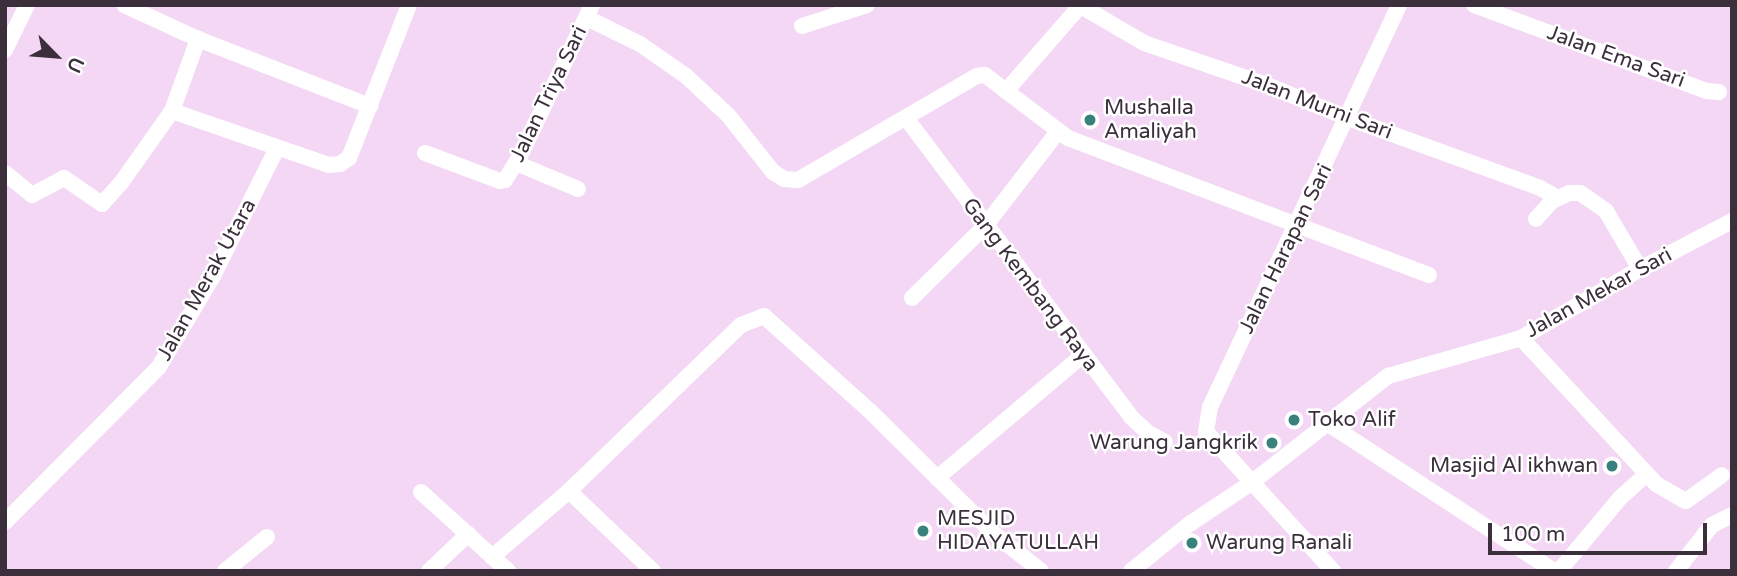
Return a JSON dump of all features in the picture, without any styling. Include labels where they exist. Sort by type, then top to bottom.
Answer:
[{"type":"street","points":[[5,50],[27,5]]},
{"type":"street","points":[[124,5],[198,39],[370,106]]},
{"type":"street","points":[[172,111],[329,165],[340,164],[349,158],[409,5]]},
{"type":"street","points":[[802,26],[867,5]]},
{"type":"street","points":[[1006,91],[1081,5]]},
{"type":"street","name":"Jalan Murni Sari","points":[[1081,5],[1144,43],[1264,84],[1348,118],[1540,188],[1551,194],[1552,201]]},
{"type":"street","name":"Jalan Harapan Sari","points":[[1251,483],[1206,432],[1210,407],[1399,5]]},
{"type":"street","name":"Jalan Ema Sari","points":[[1474,5],[1707,91],[1719,92]]},
{"type":"street","points":[[590,11],[685,76],[728,115],[773,172],[784,179],[797,180],[976,76],[990,76],[1057,133],[1429,275]]},
{"type":"street","name":"Jalan Triya Sari","points":[[425,153],[500,181],[505,180],[516,163],[590,11]]},
{"type":"street","points":[[5,173],[32,195],[64,178],[102,204],[121,183],[172,111],[198,39]]},
{"type":"street","name":"Gang Kembang Raya","points":[[906,118],[1131,417],[1149,433],[1165,442]]},
{"type":"street","points":[[912,298],[985,226],[1057,133]]},
{"type":"street","name":"Jalan Merak Utara","points":[[5,522],[159,367],[191,318],[277,148]]},
{"type":"street","points":[[516,163],[578,189]]},
{"type":"street","points":[[1536,219],[1552,201],[1569,193],[1580,193],[1606,211],[1640,269]]},
{"type":"street","name":"Jalan Mekar Sari","points":[[1131,571],[1191,523],[1251,483],[1388,376],[1521,338],[1640,269],[1732,221]]},
{"type":"street","points":[[492,557],[569,491],[741,325],[764,316],[771,319],[992,532],[1041,571]]},
{"type":"street","points":[[1521,338],[1656,484],[1686,502],[1721,475]]},
{"type":"street","points":[[937,478],[1083,355]]},
{"type":"street","points":[[1327,424],[1554,571]]},
{"type":"street","points":[[1559,571],[1620,498],[1647,474]]},
{"type":"street","points":[[1251,483],[1333,571]]},
{"type":"street","points":[[569,491],[653,571]]},
{"type":"street","points":[[421,492],[508,571]]},
{"type":"street","points":[[1676,571],[1712,525],[1732,515]]},
{"type":"street","points":[[429,571],[468,534]]},
{"type":"street","points":[[225,571],[267,537]]},
{"type":"place","name":"Mushalla Amaliyah","points":[[1090,120]]},
{"type":"place","name":"Toko Alif","points":[[1294,420]]},
{"type":"place","name":"Warung Jangkrik","points":[[1272,443]]},
{"type":"place","name":"Masjid Al ikhwan","points":[[1612,466]]},
{"type":"place","name":"MESJID HIDAYATULLAH","points":[[923,531]]},
{"type":"place","name":"Warung Ranali","points":[[1192,543]]}]
